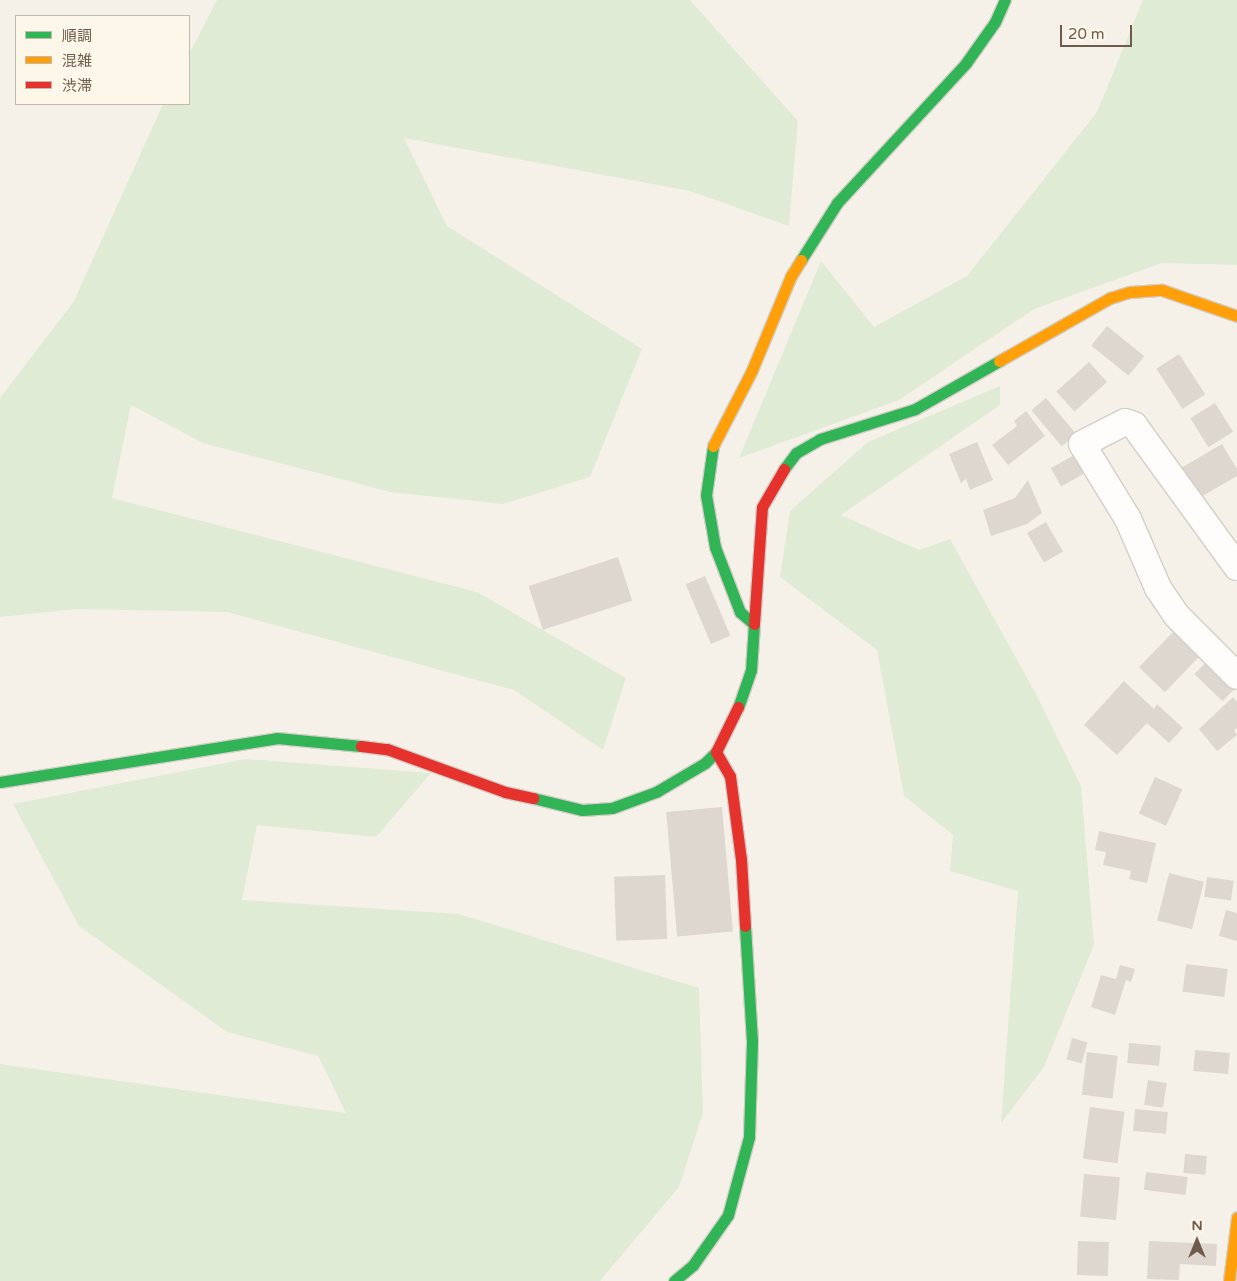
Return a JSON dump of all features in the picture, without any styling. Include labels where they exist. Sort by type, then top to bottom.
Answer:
[{"type":"street","points":[[754,624],[740,612],[715,547],[706,494],[712,448],[752,370],[791,276],[837,203],[966,63],[995,22],[1006,0]]},
{"type":"street","points":[[0,782],[277,738],[387,749],[504,792],[582,810],[612,808],[656,792],[705,763],[716,752],[734,717],[752,670],[762,507],[775,482],[796,453],[820,439],[915,409],[1110,298],[1130,292],[1162,290],[1237,316]]},
{"type":"street","points":[[1237,567],[1134,425],[1124,422],[1082,444],[1128,519],[1158,588],[1176,615],[1237,676]]},
{"type":"street","points":[[674,1281],[693,1265],[728,1215],[750,1137],[752,1041],[741,859],[730,776],[716,752]]},
{"type":"street","points":[[1228,1281],[1237,1218]]},
{"type":"green space","points":[[217,0],[690,0],[798,121],[789,226],[690,191],[404,138],[447,226],[642,349],[590,477],[503,504],[390,492],[203,443],[131,405],[112,498],[477,592],[626,678],[603,750],[514,690],[227,612],[77,609],[0,617],[0,398],[74,301],[163,105],[190,105],[190,52]]},
{"type":"green space","points":[[1143,0],[1237,0],[1237,265],[1162,263],[1034,309],[899,400],[739,458],[821,261],[874,327],[967,276],[1097,112]]},
{"type":"green space","points":[[1000,386],[1000,405],[841,515],[919,550],[950,539],[1036,694],[1081,786],[1094,945],[1044,1067],[1001,1123],[1018,891],[950,871],[953,835],[904,796],[877,650],[780,577],[790,511],[868,442]]},
{"type":"green space","points":[[246,759],[431,773],[376,837],[257,825],[242,900],[459,914],[699,988],[703,1113],[679,1187],[600,1281],[0,1281],[0,1064],[346,1113],[318,1056],[227,1032],[79,926],[13,804]]},
{"type":"building","points":[[1107,326],[1144,356],[1129,376],[1091,345]]},
{"type":"building","points":[[1179,354],[1205,394],[1182,409],[1156,369]]},
{"type":"building","points":[[1089,362],[1107,382],[1074,412],[1056,391]]},
{"type":"building","points":[[1046,398],[1076,434],[1062,446],[1031,410]]},
{"type":"building","points":[[1215,403],[1233,432],[1208,447],[1190,418]]},
{"type":"building","points":[[1026,411],[1045,436],[1008,465],[992,445],[1017,426],[1014,421]]},
{"type":"building","points":[[977,442],[993,480],[970,490],[966,479],[961,483],[949,454]]},
{"type":"building","points":[[1222,444],[1237,469],[1237,476],[1199,498],[1181,468]]},
{"type":"building","points":[[1078,453],[1088,471],[1061,486],[1051,468]]},
{"type":"building","points":[[1028,480],[1042,513],[1027,524],[991,536],[983,510],[1015,498]]},
{"type":"building","points":[[1046,522],[1063,551],[1044,562],[1027,533]]},
{"type":"building","points":[[618,557],[632,601],[543,630],[529,586]]},
{"type":"building","points":[[705,576],[730,636],[711,644],[686,584]]},
{"type":"building","points":[[1173,632],[1199,657],[1165,692],[1139,667]]},
{"type":"building","points":[[1209,659],[1237,686],[1222,701],[1194,674]]},
{"type":"building","points":[[1124,681],[1154,709],[1157,704],[1183,728],[1169,743],[1147,723],[1117,755],[1084,725]]},
{"type":"building","points":[[1233,697],[1237,702],[1237,728],[1234,730],[1237,735],[1217,751],[1199,729]]},
{"type":"building","points":[[1155,777],[1182,789],[1166,826],[1139,814]]},
{"type":"building","points":[[722,807],[733,932],[677,936],[666,812]]},
{"type":"building","points":[[1099,831],[1156,843],[1147,883],[1129,879],[1131,871],[1103,865],[1106,852],[1095,850]]},
{"type":"building","points":[[1169,873],[1204,882],[1192,929],[1157,921]]},
{"type":"building","points":[[665,875],[667,939],[616,941],[614,877]]},
{"type":"building","points":[[1207,877],[1234,881],[1231,901],[1204,897]]},
{"type":"building","points":[[1226,910],[1237,913],[1237,941],[1219,936]]},
{"type":"building","points":[[1186,964],[1228,969],[1224,997],[1183,992]]},
{"type":"building","points":[[1120,965],[1135,969],[1131,982],[1126,980],[1115,1015],[1091,1007],[1101,975],[1116,979]]},
{"type":"building","points":[[1072,1038],[1087,1042],[1082,1063],[1066,1059]]},
{"type":"building","points":[[1129,1043],[1161,1046],[1159,1066],[1127,1063]]},
{"type":"building","points":[[1195,1050],[1230,1053],[1228,1074],[1193,1071]]},
{"type":"building","points":[[1087,1052],[1118,1056],[1113,1098],[1082,1095]]},
{"type":"building","points":[[1148,1080],[1167,1083],[1163,1108],[1144,1105]]},
{"type":"building","points":[[1090,1107],[1125,1112],[1117,1163],[1083,1158]]},
{"type":"building","points":[[1135,1109],[1168,1112],[1166,1134],[1133,1131]]},
{"type":"building","points":[[1185,1154],[1207,1156],[1205,1175],[1183,1173]]},
{"type":"building","points":[[1146,1172],[1188,1177],[1185,1195],[1144,1190]]},
{"type":"building","points":[[1084,1174],[1120,1177],[1116,1220],[1080,1217]]},
{"type":"building","points":[[1078,1241],[1109,1242],[1108,1276],[1077,1275]]},
{"type":"building","points":[[1149,1241],[1217,1244],[1216,1266],[1180,1264],[1179,1280],[1147,1279]]},
{"type":"traffic: fast","points":[[801,260],[837,203],[966,63],[995,22],[1005,0]]},
{"type":"traffic: fast","points":[[784,469],[796,453],[820,439],[915,409],[999,361]]},
{"type":"traffic: fast","points":[[713,446],[706,495],[715,547],[740,612],[754,624],[751,670],[738,707]]},
{"type":"traffic: fast","points":[[0,782],[277,738],[361,746]]},
{"type":"traffic: fast","points":[[533,798],[582,810],[612,808],[656,792],[705,763],[716,752]]},
{"type":"traffic: fast","points":[[674,1281],[693,1265],[728,1215],[749,1137],[752,1041],[745,926]]},
{"type":"traffic: slow","points":[[713,446],[752,370],[791,276],[801,260]]},
{"type":"traffic: slow","points":[[999,361],[1110,298],[1130,292],[1162,290],[1237,316]]},
{"type":"traffic: slow","points":[[1229,1281],[1237,1218]]},
{"type":"traffic: jam","points":[[754,624],[762,507],[784,469]]},
{"type":"traffic: jam","points":[[738,707],[716,752],[730,776],[741,859],[745,926]]},
{"type":"traffic: jam","points":[[361,746],[387,749],[505,792],[533,798]]}]
